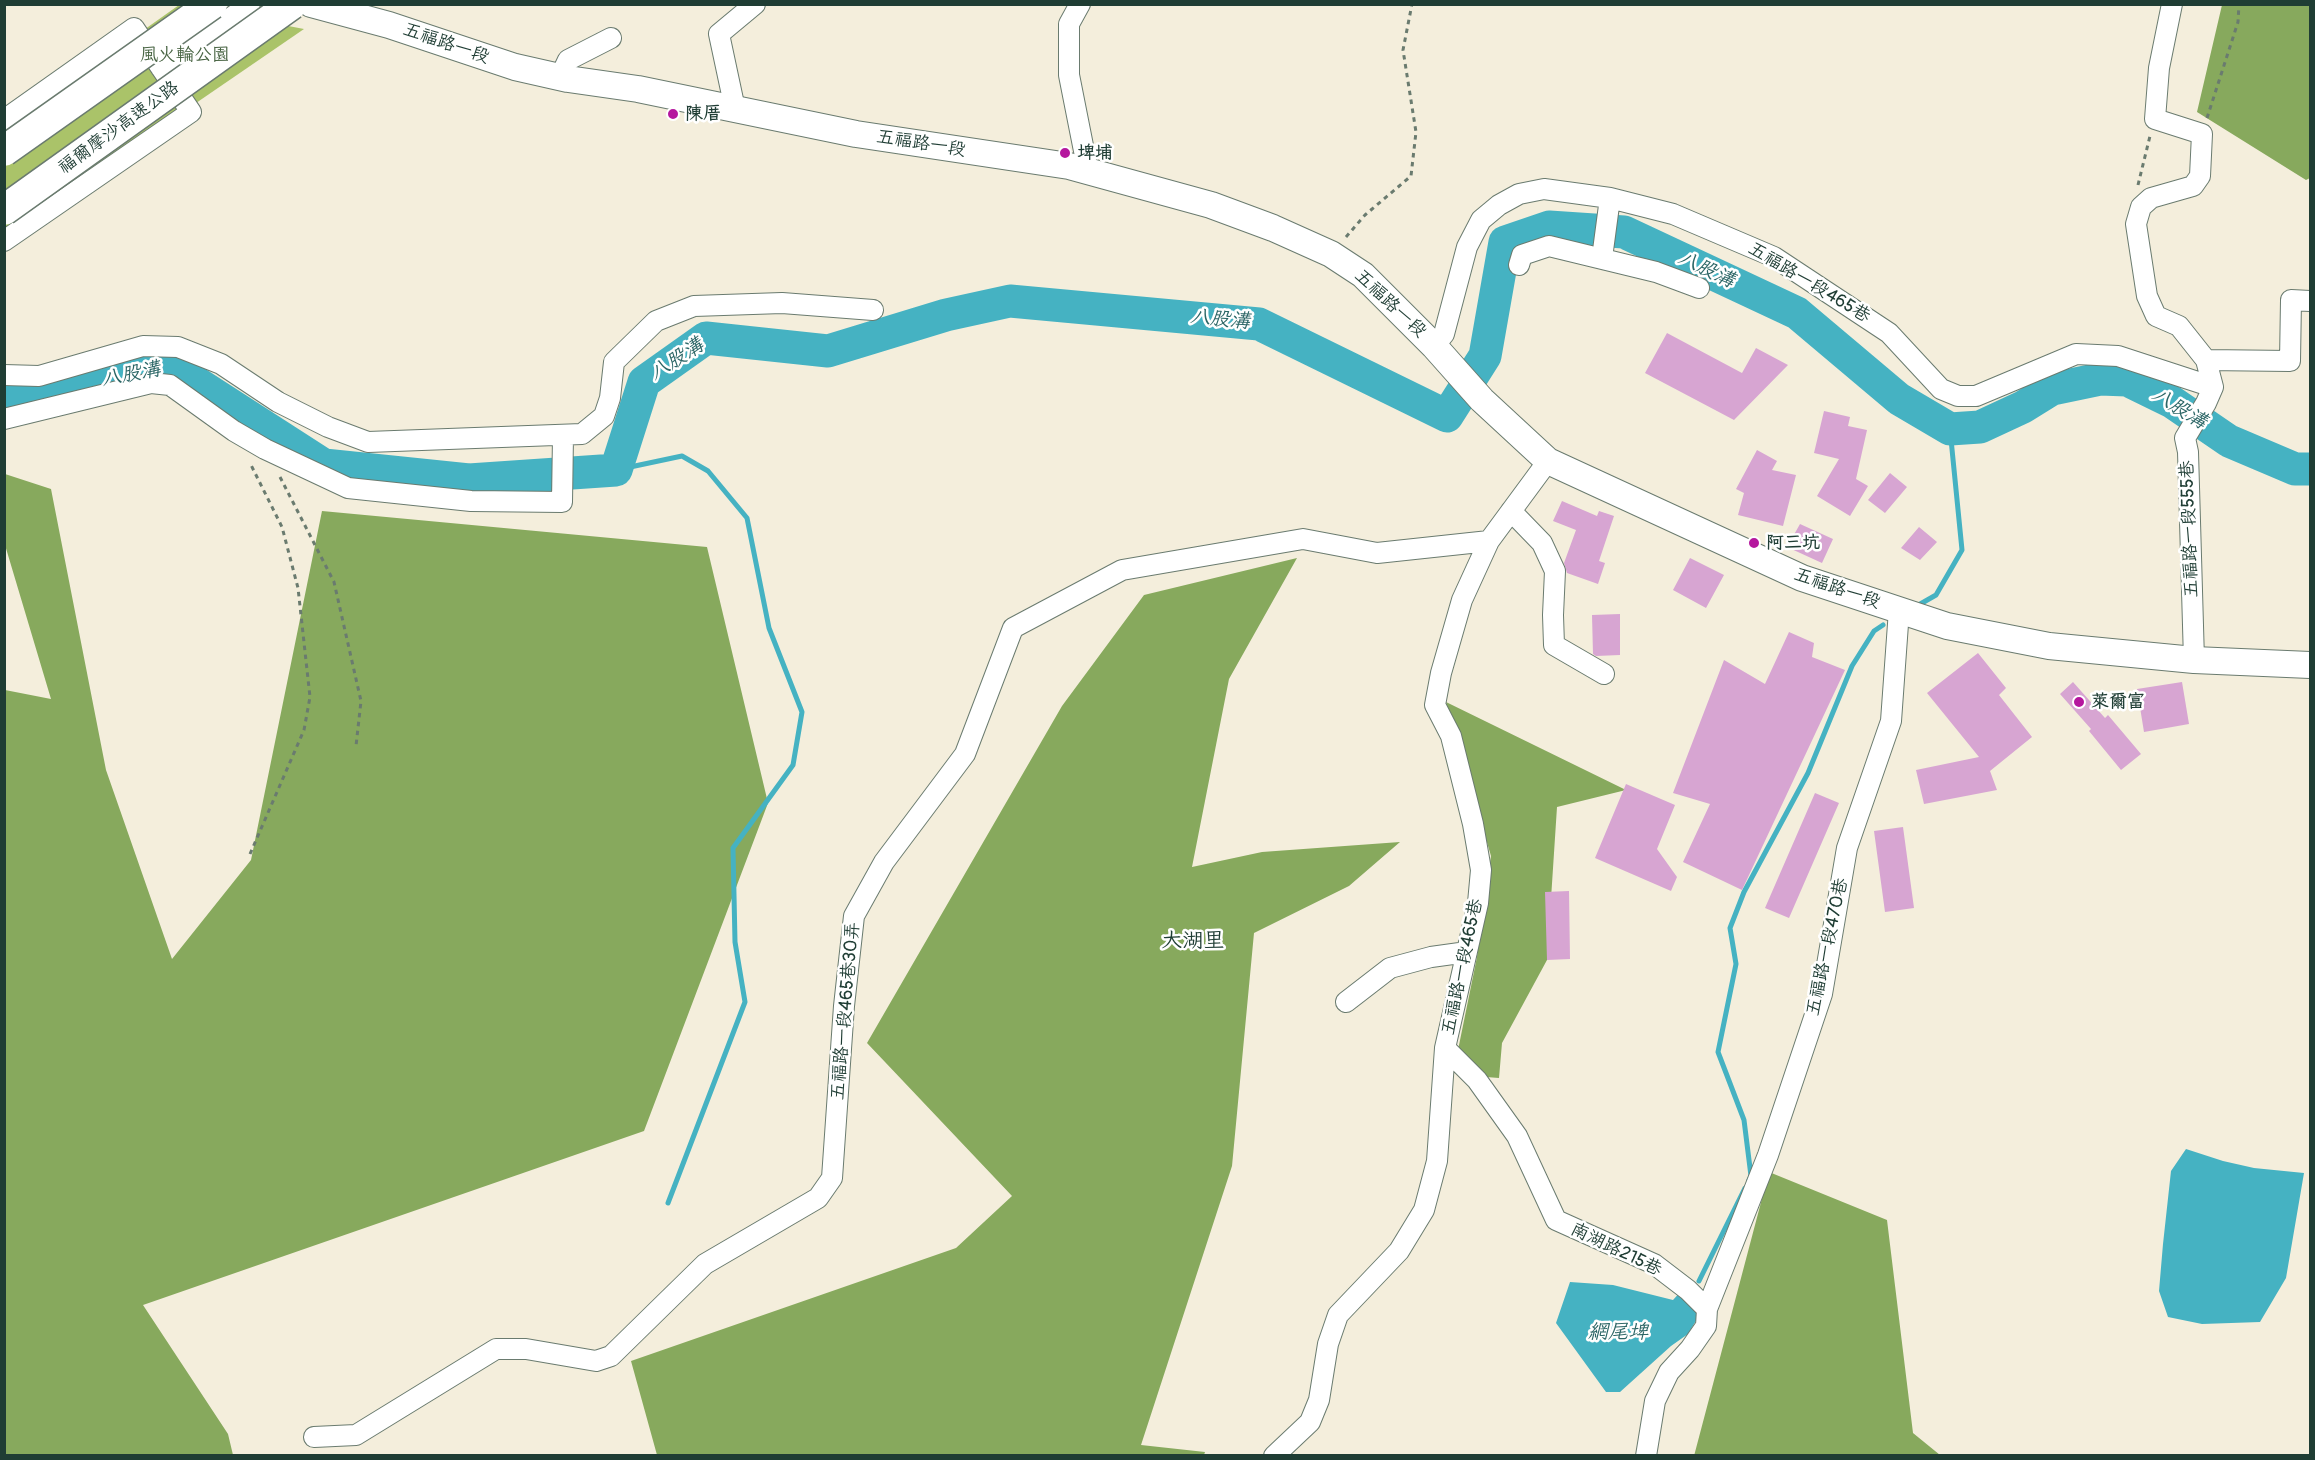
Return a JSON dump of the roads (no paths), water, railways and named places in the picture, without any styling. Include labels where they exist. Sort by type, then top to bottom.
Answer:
[{"type":"highway","points":[[4,151],[212,4]]},
{"type":"highway","name":"福爾摩沙高速公路","points":[[4,210],[292,4]]},
{"type":"main road","name":"五福路一段","points":[[312,4],[389,25],[515,67],[560,77],[638,89],[856,134],[1069,166],[1210,205],[1273,228],[1331,254],[1363,275],[1434,346],[1482,400],[1548,461],[1802,578],[1947,626],[2049,646],[2194,660],[2310,665]]},
{"type":"lane","points":[[161,68],[250,4]]},
{"type":"lane","points":[[735,109],[719,34],[755,4]]},
{"type":"lane","points":[[1080,4],[1069,24],[1069,75],[1088,171]]},
{"type":"lane","points":[[2172,4],[2159,68],[2155,119],[2202,134],[2200,176],[2193,186],[2151,198],[2141,207],[2136,224],[2146,296],[2156,315],[2179,326],[2206,360],[2212,387]]},
{"type":"lane","points":[[4,120],[134,28],[191,112],[4,241]]},
{"type":"lane","points":[[560,77],[568,60],[611,38]]},
{"type":"lane","name":"五福路一段465巷","points":[[1434,346],[1444,334],[1467,247],[1481,220],[1499,205],[1519,194],[1544,189],[1610,199],[1673,214],[1774,257],[1889,333],[1941,389],[1958,396],[1976,396],[2076,354],[2118,356],[2212,387]]},
{"type":"lane","points":[[1602,258],[1610,199]]},
{"type":"lane","points":[[1519,265],[1522,255],[1549,246],[1656,272],[1699,288]]},
{"type":"lane","points":[[2206,360],[2290,361],[2291,300],[2310,301]]},
{"type":"lane","points":[[4,375],[39,376],[143,346],[178,347],[221,364],[279,402],[328,427],[368,442],[582,434],[604,416],[610,398],[614,362],[656,321],[694,306],[782,303],[873,310]]},
{"type":"lane","points":[[4,419],[151,383],[170,385],[234,432],[348,488],[471,501],[562,502],[563,436]]},
{"type":"lane","name":"五福路一段555巷","points":[[2194,660],[2188,452],[2185,438],[2206,404],[2212,387]]},
{"type":"lane","name":"五福路一段465巷","points":[[1274,1455],[1310,1422],[1319,1400],[1328,1344],[1338,1315],[1399,1251],[1424,1210],[1437,1161],[1445,1048],[1478,903],[1481,870],[1473,824],[1450,736],[1435,705],[1441,673],[1462,600],[1489,541],[1548,461]]},
{"type":"lane","points":[[1511,511],[1542,543],[1555,571],[1552,615],[1554,645],[1604,674]]},
{"type":"lane","name":"五福路一段465巷30弄","points":[[314,1437],[356,1435],[496,1349],[526,1349],[596,1361],[611,1356],[705,1264],[818,1198],[832,1178],[844,1006],[854,916],[884,862],[965,754],[1013,628],[1122,570],[1303,539],[1377,553],[1489,541]]},
{"type":"lane","name":"五福路一段470巷","points":[[1707,1309],[1768,1155],[1822,994],[1847,848],[1891,721],[1899,610]]},
{"type":"lane","points":[[1346,1002],[1390,968],[1431,957],[1467,952]]},
{"type":"lane","name":"南湖路215巷","points":[[1445,1048],[1477,1080],[1517,1136],[1556,1220],[1654,1264],[1688,1290],[1707,1309]]},
{"type":"lane","points":[[1646,1455],[1655,1401],[1669,1372],[1690,1350],[1706,1326],[1707,1309]]},
{"type":"water","points":[[2186,1149],[2254,1168],[2304,1173],[2286,1278],[2260,1322],[2202,1324],[2168,1317],[2159,1291],[2163,1244],[2171,1171]]},
{"type":"water","name":"網尾埤","points":[[1570,1282],[1613,1285],[1673,1300],[1683,1289],[1700,1314],[1688,1334],[1671,1346],[1620,1392],[1606,1392],[1556,1323]]},
{"type":"waterway","name":"八股溝","points":[[4,398],[172,367],[324,465],[469,480],[616,470],[644,382],[706,338],[828,351],[946,315],[1010,301],[1259,324],[1447,416],[1485,356],[1505,242],[1549,227],[1624,232],[1797,313],[1899,399],[1950,429],[1980,427],[2023,407],[2052,389],[2100,379],[2127,380],[2172,402],[2229,441],[2295,469],[2310,469]]},
{"type":"waterway","points":[[1915,607],[1936,595],[1962,550],[1950,429]]},
{"type":"waterway","points":[[616,470],[682,456],[708,471],[747,518],[769,628],[802,712],[793,765],[733,848],[735,942],[745,1002],[668,1203]]},
{"type":"waterway","points":[[1749,1180],[1751,1176],[1744,1120],[1718,1052],[1736,964],[1730,928],[1744,892],[1808,773],[1852,666],[1874,631],[1883,625]]},
{"type":"waterway","points":[[1699,1281],[1745,1188]]},
{"type":"place","name":"陳厝","points":[[673,114]]},
{"type":"place","name":"埤埔","points":[[1065,153]]},
{"type":"place","name":"阿三坑","points":[[1754,543]]},
{"type":"place","name":"萊爾富","points":[[2079,702]]},
{"type":"district","name":"大湖里","points":[[1193,942]]},
{"type":"park label","name":"風火輪公園","points":[[185,55]]}]
